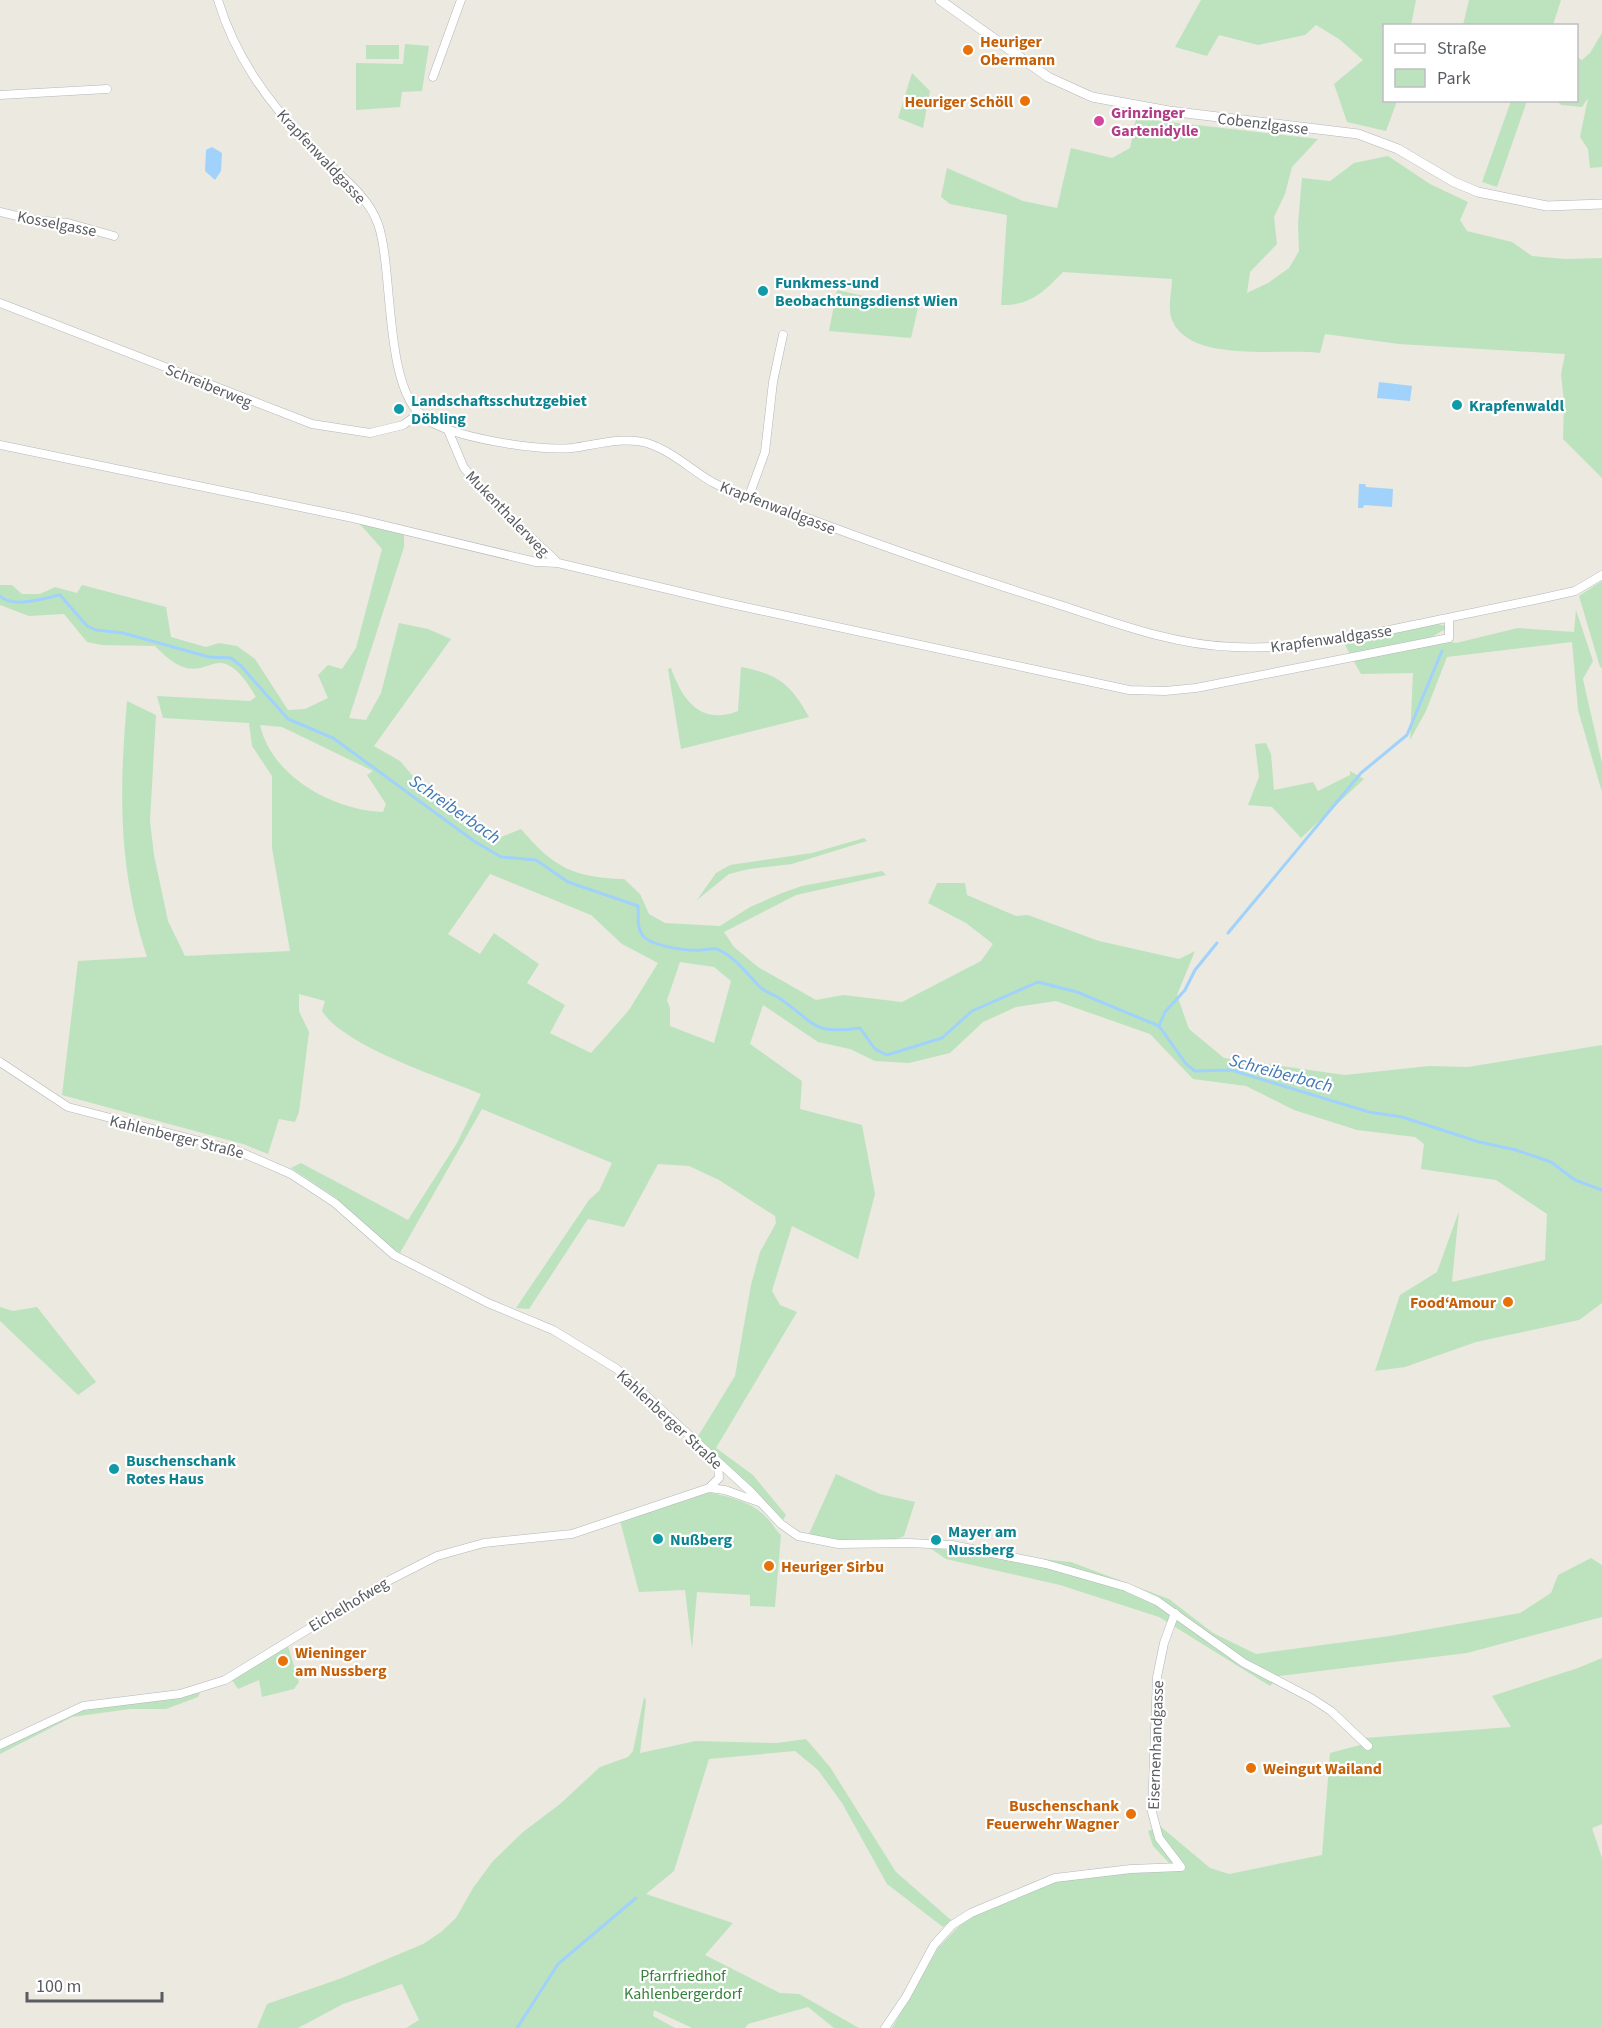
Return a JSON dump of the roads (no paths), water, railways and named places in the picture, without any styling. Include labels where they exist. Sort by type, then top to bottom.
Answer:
[{"type":"street","name":"Krapfenwaldgasse","points":[[218,0],[230,37],[257,84],[306,143],[359,195],[376,219],[383,244],[392,337],[406,390],[420,414],[447,428],[526,447],[567,448],[625,441],[645,443],[684,462],[714,483],[911,557],[1001,588],[1131,628],[1192,644],[1242,648],[1295,646],[1354,638],[1575,591],[1602,575]]},
{"type":"street","points":[[433,77],[461,0]]},
{"type":"street","name":"Cobenzlgasse","points":[[940,0],[1048,77],[1092,97],[1169,111],[1358,134],[1398,148],[1454,182],[1478,192],[1547,206],[1602,204]]},
{"type":"street","points":[[0,95],[107,89]]},
{"type":"street","name":"Kosselgasse","points":[[0,212],[34,220],[68,223],[114,236]]},
{"type":"street","name":"Schreiberweg","points":[[0,303],[312,424],[370,434],[393,429],[420,414]]},
{"type":"street","points":[[749,496],[765,452],[773,382],[783,335]]},
{"type":"street","name":"Mukenthalerweg","points":[[447,428],[464,468],[536,545],[558,563]]},
{"type":"street","points":[[0,445],[352,518],[536,562],[558,563],[1067,678],[1139,691],[1197,688],[1449,638],[1449,618]]},
{"type":"street","name":"Kahlenberger Straße","points":[[0,1062],[68,1107],[96,1116],[206,1141],[281,1168],[335,1203],[394,1255],[488,1303],[553,1330],[617,1369],[786,1529],[798,1536],[838,1544],[928,1543],[1011,1556],[1126,1587],[1149,1596],[1244,1662],[1322,1705],[1368,1746]]},
{"type":"street","points":[[709,1488],[718,1478],[720,1470],[717,1463]]},
{"type":"street","points":[[709,1488],[725,1490],[762,1504]]},
{"type":"street","name":"Eichelhofweg","points":[[0,1745],[83,1706],[180,1694],[225,1680],[382,1584],[447,1552],[484,1543],[572,1534],[709,1488]]},
{"type":"street","name":"Eisernenhandgasse","points":[[885,2028],[906,1997],[934,1945],[952,1925],[971,1913],[1055,1878],[1120,1870],[1181,1867],[1158,1838],[1152,1812],[1157,1677],[1164,1643],[1175,1613]]},
{"type":"water","points":[[212,147],[222,153],[221,171],[215,180],[205,171],[206,150]]},
{"type":"water","points":[[1379,382],[1412,386],[1410,401],[1377,398]]},
{"type":"water","points":[[1359,484],[1365,484],[1366,487],[1393,489],[1392,507],[1364,505],[1363,508],[1358,508]]},
{"type":"waterway","name":"Schreiberbach","points":[[0,596],[6,600],[20,602],[60,595],[87,626],[96,630],[123,633],[209,657],[231,658],[241,666],[288,719],[333,738],[474,841],[501,857],[536,860],[568,882],[638,906],[641,934],[649,940],[663,946],[680,949],[719,950],[736,962],[762,989],[779,998],[815,1025],[832,1030],[860,1028],[875,1049],[887,1055],[942,1038],[972,1011],[1038,982],[1077,992],[1159,1026],[1186,1064],[1195,1071],[1231,1070],[1369,1112],[1402,1117],[1479,1142],[1516,1150],[1551,1162],[1575,1180],[1602,1190]]},
{"type":"waterway","points":[[1228,933],[1361,773],[1407,735],[1442,651]]},
{"type":"waterway","points":[[1159,1026],[1165,1012],[1185,990],[1195,970],[1217,943]]},
{"type":"waterway","points":[[517,2028],[558,1964],[636,1898]]},
{"type":"place","name":"Heuriger Obermann","points":[[968,50]]},
{"type":"place","name":"Heuriger Schöll","points":[[1025,101]]},
{"type":"place","name":"Grinzinger Gartenidylle","points":[[1099,121]]},
{"type":"place","name":"Funkmess-und Beobachtungsdienst Wien","points":[[763,291]]},
{"type":"place","name":"Krapfenwaldl","points":[[1457,405]]},
{"type":"place","name":"Landschaftsschutzgebiet Döbling","points":[[399,409]]},
{"type":"place","name":"Food‘Amour","points":[[1508,1302]]},
{"type":"place","name":"Buschenschank Rotes Haus","points":[[114,1469]]},
{"type":"place","name":"Nußberg","points":[[658,1539]]},
{"type":"place","name":"Mayer am Nussberg","points":[[936,1540]]},
{"type":"place","name":"Heuriger Sirbu","points":[[769,1566]]},
{"type":"place","name":"Wieninger am Nussberg","points":[[283,1661]]},
{"type":"place","name":"Weingut Wailand","points":[[1251,1768]]},
{"type":"place","name":"Buschenschank Feuerwehr Wagner","points":[[1131,1814]]},
{"type":"park label","name":"Pfarrfriedhof Kahlenbergerdorf","points":[[683,1984]]}]
